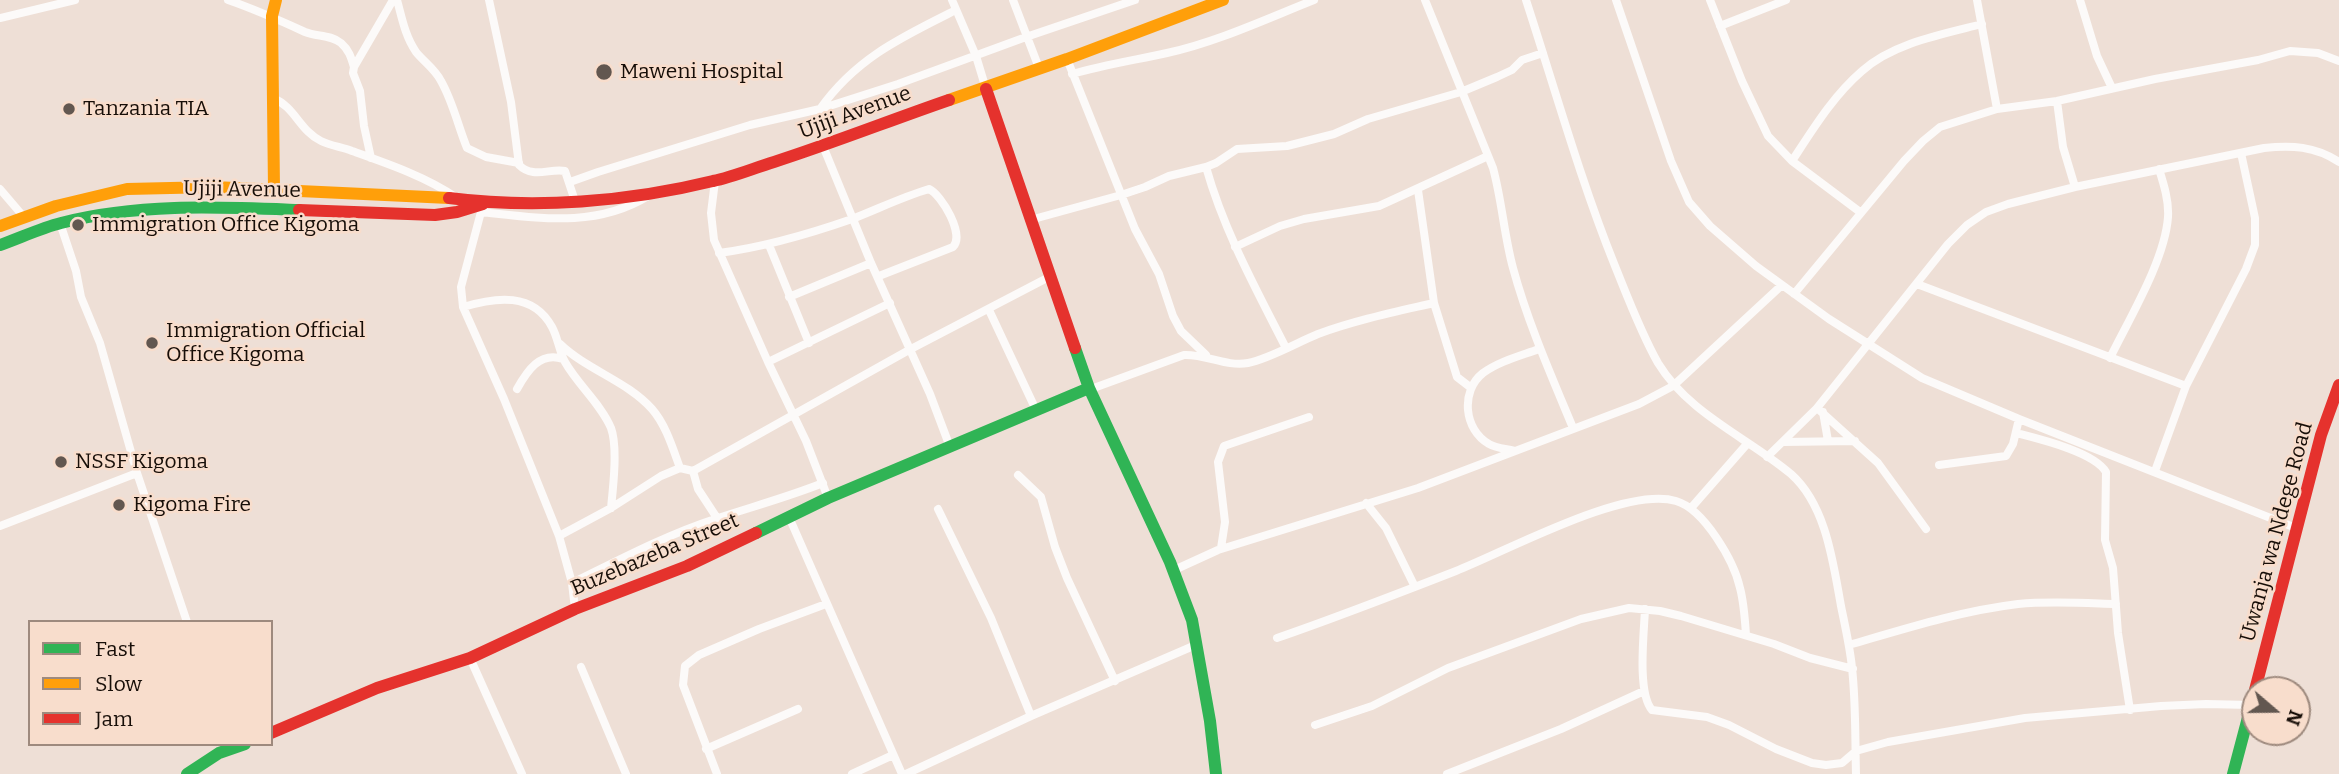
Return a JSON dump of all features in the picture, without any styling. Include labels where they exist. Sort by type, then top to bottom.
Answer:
[{"type":"street","points":[[0,18],[75,0]]},
{"type":"street","points":[[228,0],[306,32],[334,38],[350,54],[354,67]]},
{"type":"street","points":[[274,189],[272,16],[276,0]]},
{"type":"street","points":[[372,158],[364,126],[360,91],[353,73],[354,67],[395,0]]},
{"type":"street","points":[[395,0],[417,53],[441,81],[467,148],[481,156],[519,163]]},
{"type":"street","points":[[489,0],[511,102],[519,163],[524,170],[530,172],[562,170],[567,173],[575,201]]},
{"type":"street","points":[[952,0],[976,56],[1090,389],[1192,621],[1213,737],[1216,774]]},
{"type":"street","points":[[1013,0],[1039,68]]},
{"type":"street","points":[[570,182],[750,125],[820,109],[1135,0]]},
{"type":"street","name":"Ujiji Avenue","points":[[0,245],[60,223],[129,210],[213,207],[435,215],[484,207],[651,194],[715,181],[823,146],[1066,60],[1223,0]]},
{"type":"street","points":[[1072,74],[1189,46],[1255,24],[1314,0]]},
{"type":"street","points":[[1425,0],[1488,156],[1499,192],[1513,267],[1539,349],[1573,428]]},
{"type":"street","points":[[1526,0],[1603,237],[1644,335],[1658,361],[1673,386],[1793,476],[1811,500],[1825,534],[1853,669],[1856,774]]},
{"type":"street","points":[[1616,0],[1671,161],[1689,202],[1722,237],[1782,285],[1867,345],[1922,378],[2296,528]]},
{"type":"street","points":[[1710,0],[1768,136],[1792,161],[1860,212]]},
{"type":"street","points":[[1720,26],[1786,0]]},
{"type":"street","points":[[1977,0],[1997,109]]},
{"type":"street","points":[[2080,0],[2096,56],[2112,88]]},
{"type":"street","points":[[820,109],[841,82],[878,51],[956,10]]},
{"type":"street","points":[[1792,161],[1838,95],[1864,69],[1909,45],[1982,24]]},
{"type":"street","points":[[1794,294],[1904,161],[1940,127],[1997,109],[2057,101],[2290,51],[2318,52],[2339,61]]},
{"type":"street","points":[[1030,220],[1121,195],[1168,176],[1206,167],[1237,149],[1287,146],[1334,134],[1368,119],[1461,92],[1512,70],[1522,60],[1543,53]]},
{"type":"street","points":[[1066,60],[1121,195],[1158,274],[1173,316],[1181,331],[1208,357]]},
{"type":"street","points":[[273,98],[288,107],[314,138],[425,179],[457,199]]},
{"type":"street","points":[[2057,101],[2063,147],[2075,187]]},
{"type":"street","points":[[1767,457],[1820,410],[1867,345],[1958,235],[1986,212],[2075,187],[2290,145],[2311,149],[2339,162]]},
{"type":"street","points":[[823,146],[950,446]]},
{"type":"street","points":[[2155,471],[2186,386],[2246,269],[2255,244],[2256,218],[2241,153]]},
{"type":"street","points":[[1235,247],[1280,226],[1304,219],[1378,206],[1488,156]]},
{"type":"street","points":[[1206,167],[1214,197],[1235,247],[1286,348]]},
{"type":"street","points":[[2110,358],[2145,286],[2165,234],[2168,216],[2160,169]]},
{"type":"street","points":[[715,181],[712,228],[719,253],[828,498]]},
{"type":"street","points":[[0,189],[23,216]]},
{"type":"street","name":"Ujiji Avenue","points":[[0,226],[23,216],[127,189],[274,189],[457,199],[484,207]]},
{"type":"street","points":[[719,253],[769,245],[853,218],[899,198],[929,189],[937,193],[954,223],[958,239],[953,247],[879,276]]},
{"type":"street","points":[[1418,190],[1434,303],[1457,377],[1471,387]]},
{"type":"street","points":[[575,609],[572,583],[559,536],[504,399],[463,307],[461,287],[484,207],[569,220],[606,214],[628,207],[651,194]]},
{"type":"street","points":[[60,223],[76,271],[81,297],[100,343],[137,473],[186,620]]},
{"type":"street","points":[[769,245],[809,343]]},
{"type":"street","points":[[789,297],[871,263]]},
{"type":"street","points":[[559,536],[661,477],[680,468],[693,471],[909,350],[1051,276]]},
{"type":"street","points":[[1917,284],[2186,386]]},
{"type":"street","points":[[1172,571],[1221,548],[1418,488],[1639,404],[1673,386],[1782,285]]},
{"type":"street","points":[[463,307],[484,300],[500,299],[527,303],[544,315],[552,327],[564,359],[612,431],[614,474],[611,508]]},
{"type":"street","points":[[768,362],[890,303]]},
{"type":"street","points":[[1090,389],[1184,355],[1208,357],[1236,364],[1250,363],[1319,334],[1434,303]]},
{"type":"street","points":[[989,310],[1036,410]]},
{"type":"street","points":[[558,342],[572,355],[631,393],[652,410],[661,422],[680,468]]},
{"type":"street","points":[[1516,451],[1489,444],[1478,433],[1471,422],[1467,396],[1471,387],[1485,372],[1503,362],[1539,349]]},
{"type":"street","points":[[517,389],[528,371],[542,360],[552,356],[564,359]]},
{"type":"street","name":"Buzebazeba Street","points":[[273,732],[377,688],[470,658],[575,609],[687,566],[828,498],[1090,389]]},
{"type":"street","name":"Uwanja wa Ndege Road","points":[[2259,676],[2321,435],[2338,390]]},
{"type":"street","points":[[1820,410],[1878,463],[1926,529]]},
{"type":"street","points":[[1820,410],[1828,441]]},
{"type":"street","points":[[1221,548],[1225,522],[1218,462],[1224,446],[1309,417]]},
{"type":"street","points":[[1940,465],[2006,456],[2014,444],[2019,419]]},
{"type":"street","points":[[2016,433],[2074,452],[2104,468],[2107,480],[2105,540],[2113,568],[2119,646],[2130,710]]},
{"type":"street","points":[[1783,442],[1855,441]]},
{"type":"street","points":[[1691,508],[1747,444]]},
{"type":"street","points":[[693,471],[698,489],[717,518]]},
{"type":"street","points":[[0,526],[137,473]]},
{"type":"street","points":[[1018,475],[1041,497],[1067,578],[1115,681]]},
{"type":"street","points":[[572,583],[660,540],[823,483]]},
{"type":"street","points":[[1278,638],[1415,587],[1600,510],[1632,501],[1663,499],[1677,501],[1691,508],[1715,538],[1734,570],[1740,588],[1746,635]]},
{"type":"street","points":[[1366,503],[1386,528],[1415,587]]},
{"type":"street","points":[[938,509],[991,618],[1031,716]]},
{"type":"street","points":[[789,517],[893,755],[904,774],[1198,644]]},
{"type":"street","points":[[717,774],[683,685],[685,666],[699,655],[759,628],[826,604]]},
{"type":"street","points":[[1849,645],[1940,619],[2019,604],[2116,604]]},
{"type":"street","points":[[1315,725],[1372,706],[1448,668],[1581,620],[1629,608],[1681,615],[1853,669]]},
{"type":"street","points":[[1645,609],[1644,691],[1647,704],[1652,710],[1707,717],[1812,763],[1842,763],[1856,751],[1888,742],[2025,718],[2072,712],[2206,704],[2241,705]]},
{"type":"street","points":[[470,658],[522,774]]},
{"type":"street","points":[[581,667],[626,774]]},
{"type":"street","points":[[1447,774],[1561,729],[1644,691]]},
{"type":"street","points":[[706,748],[798,709]]},
{"type":"street","name":"Uwanja wa Ndege Road","points":[[2233,774],[2241,743]]},
{"type":"street","points":[[187,774],[215,750],[235,746]]},
{"type":"street","points":[[852,774],[893,755]]},
{"type":"traffic: fast","points":[[0,245],[61,223],[120,212],[179,208],[299,210]]},
{"type":"traffic: fast","points":[[1075,348],[1089,388],[1170,562],[1192,620],[1210,721],[1216,774]]},
{"type":"traffic: fast","points":[[756,533],[828,498],[1089,388]]},
{"type":"traffic: fast","points":[[2233,774],[2241,744]]},
{"type":"traffic: fast","points":[[187,774],[219,753],[239,746]]},
{"type":"traffic: slow","points":[[274,189],[272,16],[276,0]]},
{"type":"traffic: slow","points":[[949,100],[1223,0]]},
{"type":"traffic: slow","points":[[0,226],[56,206],[127,189],[214,187],[449,198]]},
{"type":"traffic: jam","points":[[986,89],[1075,348]]},
{"type":"traffic: jam","points":[[449,198],[515,203],[581,202],[681,188],[736,175],[949,100]]},
{"type":"traffic: jam","points":[[299,210],[435,215],[483,204]]},
{"type":"traffic: jam","points":[[2259,676],[2321,435],[2339,385]]},
{"type":"traffic: jam","points":[[273,732],[377,688],[470,658],[575,609],[687,566],[756,533]]},
{"type":"place","name":"Maweni Hospital","points":[[604,72]]},
{"type":"place","name":"Tanzania TIA","points":[[69,109]]},
{"type":"place","name":"Immigration Office Kigoma","points":[[78,225]]},
{"type":"place","name":"Immigration Official Office Kigoma","points":[[152,343]]},
{"type":"place","name":"NSSF Kigoma","points":[[61,462]]},
{"type":"place","name":"Kigoma Fire","points":[[119,505]]}]
